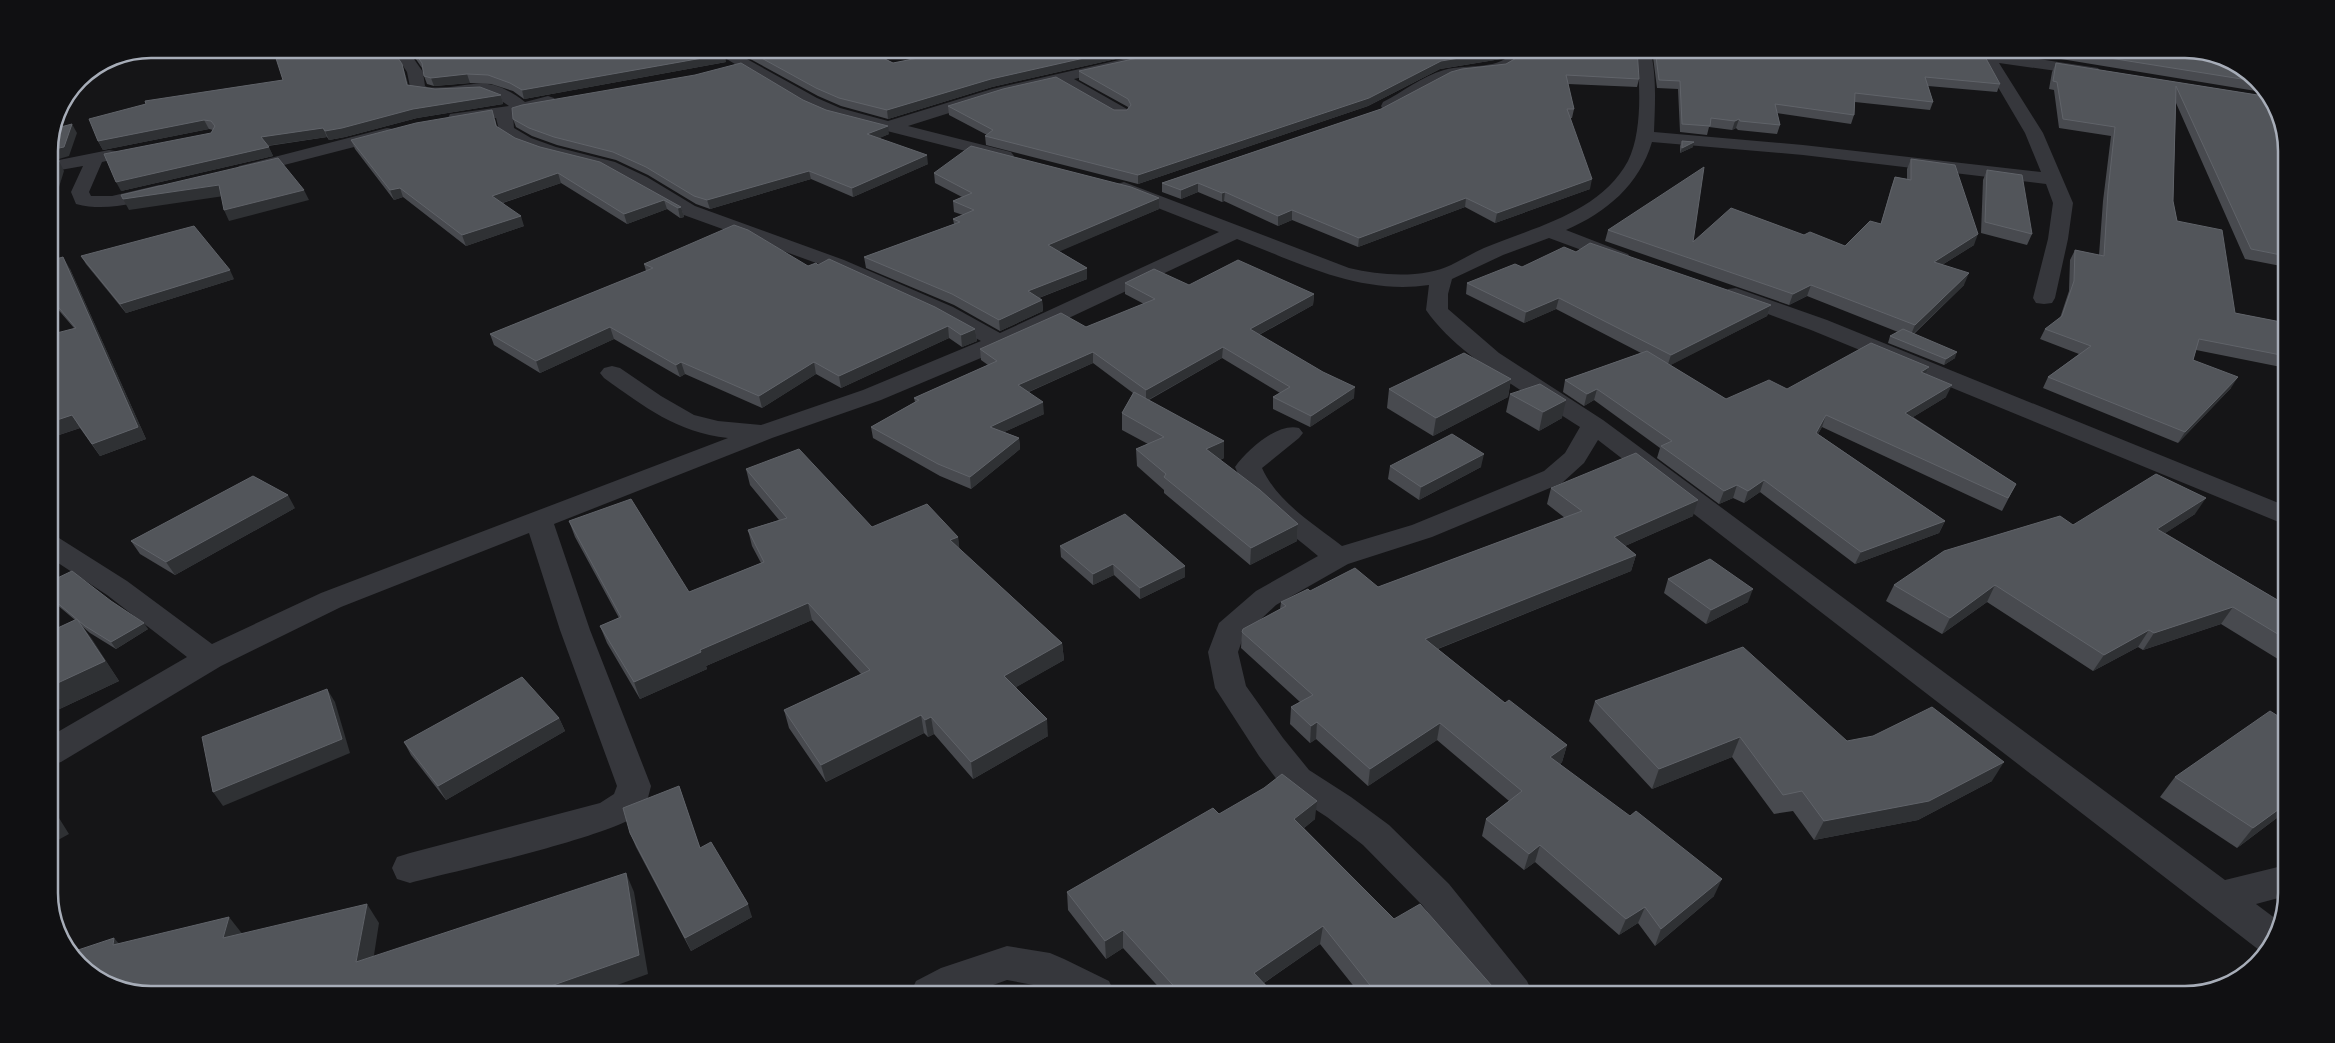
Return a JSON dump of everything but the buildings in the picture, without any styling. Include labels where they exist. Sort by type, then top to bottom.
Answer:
[{"type":"street","points":[[406,58],[413,66],[418,78],[417,89],[424,92],[435,92],[487,88],[513,109]]},
{"type":"street","points":[[735,58],[811,102],[834,112],[1022,160]]},
{"type":"street","points":[[886,126],[998,92],[1147,58]]},
{"type":"street","points":[[1375,112],[1405,98],[1446,74],[1460,70],[1505,67],[1518,58]]},
{"type":"street","points":[[1103,182],[1139,192],[1343,273],[1372,280],[1404,282],[1442,276],[1494,252],[1550,232],[1613,193],[1633,168],[1645,136],[1648,69],[1645,58]]},
{"type":"street","points":[[1989,58],[2034,134],[2063,203],[2058,239],[2044,298]]},
{"type":"street","points":[[2019,58],[2109,74]]},
{"type":"street","points":[[721,70],[746,64]]},
{"type":"street","points":[[1060,78],[1121,114]]},
{"type":"street","points":[[442,120],[513,109],[559,99]]},
{"type":"street","points":[[513,109],[504,122],[506,130],[525,142],[550,151],[609,166],[640,181],[688,210],[845,267],[944,312],[999,342]]},
{"type":"street","points":[[228,174],[407,127]]},
{"type":"street","points":[[1645,136],[1803,150],[2052,179]]},
{"type":"street","points":[[58,165],[124,152]]},
{"type":"street","points":[[95,158],[80,192],[83,200],[94,203],[114,201],[172,188]]},
{"type":"street","points":[[1139,192],[1158,186]]},
{"type":"street","points":[[58,748],[210,658],[331,600],[763,433],[872,395],[999,342],[1237,232]]},
{"type":"street","points":[[1550,232],[1645,266]]},
{"type":"street","points":[[1437,310],[1437,294],[1442,276]]},
{"type":"street","points":[[1372,280],[1437,310],[1451,326],[1479,349],[1594,425],[1831,602],[2267,934]]},
{"type":"street","points":[[1715,288],[1819,325],[2277,513]]},
{"type":"street","points":[[612,373],[673,414],[694,424],[763,433]]},
{"type":"street","points":[[1506,986],[1436,895],[1376,835],[1339,806],[1297,780],[1271,747],[1231,688],[1223,652],[1230,630],[1266,598],[1338,557],[1422,531],[1553,477],[1575,458],[1594,425]]},
{"type":"street","points":[[1290,433],[1253,461],[1248,468],[1250,476],[1261,492],[1338,557]]},
{"type":"street","points":[[410,868],[611,814],[629,802],[634,786],[575,630],[539,521]]},
{"type":"street","points":[[58,550],[117,588],[210,658]]},
{"type":"street","points":[[2218,898],[2278,882]]},
{"type":"street","points":[[945,986],[1007,963],[1050,971],[1079,986]]}]
